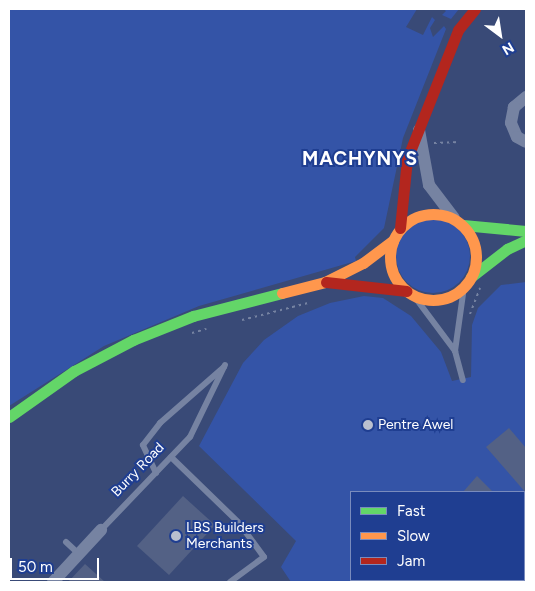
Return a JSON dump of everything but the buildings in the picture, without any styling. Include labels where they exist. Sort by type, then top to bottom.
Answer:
[{"type":"main road","points":[[9,416],[74,371],[133,340],[193,316],[325,282],[363,263],[393,240],[400,228],[407,159],[455,29],[475,9]]},
{"type":"main road","points":[[400,228],[422,214],[438,214],[458,221],[526,232]]},
{"type":"main road","points":[[458,221],[474,243],[476,254],[468,282]]},
{"type":"main road","points":[[393,240],[391,266],[410,293]]},
{"type":"main road","points":[[325,282],[444,299],[468,282],[507,249],[526,240]]},
{"type":"street","points":[[526,98],[514,107],[511,123],[517,137],[526,142]]},
{"type":"street","points":[[419,127],[429,186],[458,221]]},
{"type":"street","name":"Burry Road","points":[[53,582],[102,530]]},
{"type":"lane","points":[[463,380],[456,351],[468,282]]},
{"type":"lane","points":[[410,293],[456,351]]},
{"type":"lane","name":"Burry Road","points":[[102,530],[156,473],[171,456],[190,437],[225,366],[160,423],[143,445],[156,473]]},
{"type":"lane","points":[[171,456],[239,524],[264,557],[230,582]]},
{"type":"lane","points":[[66,542],[79,554]]},
{"type":"path","points":[[421,143],[460,142]]},
{"type":"path","points":[[462,319],[469,319],[483,283]]},
{"type":"path","points":[[239,320],[317,300]]},
{"type":"path","points":[[184,336],[211,327]]},
{"type":"shaded area","points":[[9,9],[417,9],[406,27],[423,35],[432,17],[435,20],[430,28],[433,37],[444,26],[446,29],[403,138],[384,228],[355,257],[356,261],[199,306],[104,346],[9,406]]},
{"type":"shaded area","points":[[443,9],[459,9],[451,19],[442,15],[446,11]]},
{"type":"shaded area","points":[[426,219],[440,219],[454,225],[464,235],[470,249],[470,263],[464,277],[454,287],[440,293],[426,293],[412,287],[402,277],[396,263],[396,249],[402,235],[412,225]]},
{"type":"shaded area","name":"Pentre Awel","points":[[526,282],[526,582],[291,582],[281,567],[296,541],[199,446],[243,363],[264,340],[298,316],[330,303],[364,296],[383,298],[411,316],[441,352],[452,381],[471,377],[472,325],[478,308],[501,285]]},
{"type":"traffic: fast","points":[[463,225],[526,231]]},
{"type":"traffic: fast","points":[[471,277],[507,249],[526,240]]},
{"type":"traffic: fast","points":[[9,417],[74,371],[133,340],[193,316],[282,293]]},
{"type":"traffic: slow","points":[[433,214],[450,217],[464,226],[473,240],[476,257],[473,274],[464,288],[450,297],[433,300],[416,297],[402,288],[393,274],[390,257],[393,240],[402,226],[416,217],[433,214]]},
{"type":"traffic: slow","points":[[282,293],[325,282],[363,263],[393,240]]},
{"type":"traffic: jam","points":[[400,228],[407,159],[458,30],[475,9]]},
{"type":"traffic: jam","points":[[326,282],[406,291]]},
{"type":"place","name":"Pentre Awel","points":[[368,425]]},
{"type":"place","name":"LBS Builders Merchants","points":[[176,536]]},
{"type":"district","name":"MACHYNYS","points":[[360,159]]}]
